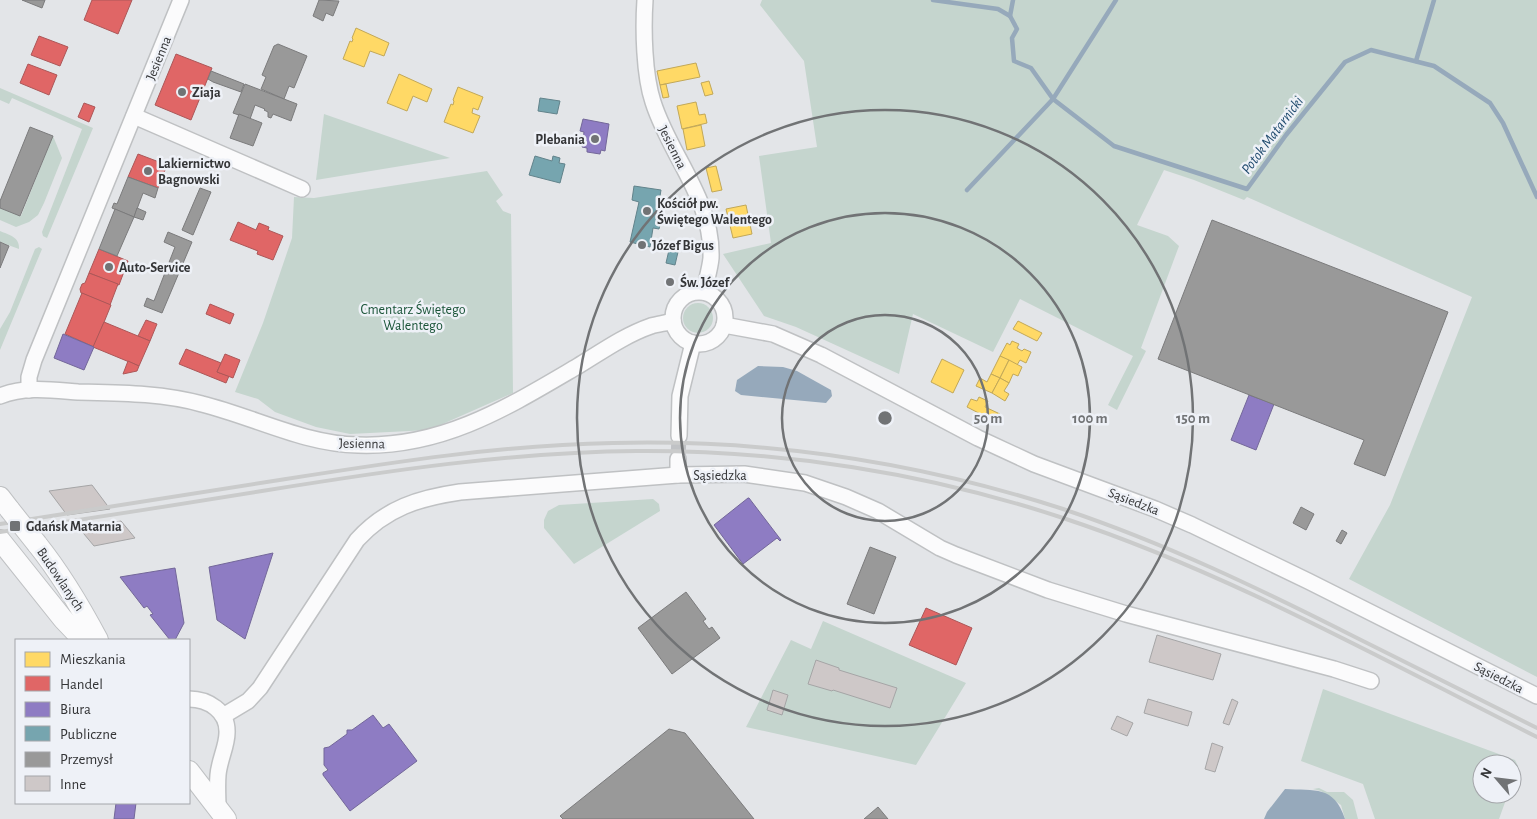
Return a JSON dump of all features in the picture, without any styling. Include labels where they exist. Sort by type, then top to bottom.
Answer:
[{"type":"main road","name":"Budowlanych","points":[[5,503],[56,569],[83,610],[98,639]]},
{"type":"main road","name":"Budowlanych","points":[[3,543],[63,619],[82,639]]},
{"type":"main road","points":[[190,772],[222,814]]},
{"type":"street","name":"Jesienna","points":[[29,390],[30,369],[181,0]]},
{"type":"street","name":"Jesienna","points":[[645,0],[646,60],[649,90],[668,141],[697,191],[709,230],[710,261],[704,292]]},
{"type":"street","points":[[134,116],[302,189]]},
{"type":"street","points":[[704,292],[719,300],[725,316],[724,325],[716,338],[709,342],[693,343],[680,335],[673,321],[673,313],[681,298],[688,294],[704,292]]},
{"type":"street","name":"Jesienna","points":[[0,396],[9,392],[29,390],[147,395],[203,404],[291,432],[337,444],[359,445],[407,442],[436,436],[489,416],[523,399],[623,339],[651,326],[673,321]]},
{"type":"street","name":"Sąsiedzka","points":[[724,325],[772,334],[821,355],[978,438],[1034,464],[1192,525],[1537,696]]},
{"type":"street","points":[[679,436],[680,396],[693,343]]},
{"type":"street","name":"Sąsiedzka","points":[[678,459],[678,475],[744,474],[805,483],[846,497],[878,511],[940,548],[1048,590],[1126,614],[1334,669],[1371,681]]},
{"type":"street","points":[[223,716],[248,702],[260,688],[357,540],[378,520],[394,511],[413,502],[460,492],[678,475]]},
{"type":"street","points":[[190,699],[200,699],[216,706],[223,716],[227,732],[218,775],[222,814]]},
{"type":"green space","points":[[762,0],[1537,0],[1537,677],[1349,579],[1390,505],[1472,297],[1247,197],[1244,200],[1164,170],[1137,225],[1168,236],[1179,246],[1141,348],[1146,351],[1117,410],[1108,405],[1133,356],[1020,299],[993,352],[913,314],[899,374],[796,327],[764,316],[723,254],[771,243],[759,156],[817,147],[804,61],[760,5]]},
{"type":"green space","points":[[0,88],[93,128],[47,238],[43,236],[42,232],[82,129],[12,98],[9,104],[0,100]]},
{"type":"green space","points":[[324,114],[450,158],[316,180]]},
{"type":"green space","points":[[53,136],[62,158],[38,215],[29,222],[16,227],[0,220],[0,208],[21,216]]},
{"type":"green space","name":"Cmentarz Świętego Walentego","points":[[487,171],[503,195],[496,201],[503,211],[511,214],[513,393],[429,430],[350,434],[316,427],[275,412],[258,399],[235,392],[263,323],[292,238],[294,197],[314,198]]},
{"type":"green space","points":[[0,231],[16,239],[19,249],[0,242]]},
{"type":"green space","points":[[39,247],[42,249],[0,350],[0,329],[10,312],[35,249]]},
{"type":"green space","points":[[698,303],[709,307],[713,318],[709,329],[698,333],[687,329],[683,318],[687,307]]},
{"type":"green space","points":[[653,499],[659,504],[660,511],[574,564],[544,528],[544,520],[548,511],[559,505]]},
{"type":"green space","points":[[823,621],[966,683],[916,765],[746,727],[791,640],[811,649]]},
{"type":"green space","points":[[1323,689],[1499,754],[1472,754],[1472,804],[1504,804],[1499,819],[1375,819],[1363,784],[1301,761]]},
{"type":"green space","points":[[1319,788],[1327,792],[1344,792],[1353,800],[1358,819],[1345,819],[1341,805],[1321,791],[1313,789]]},
{"type":"water","points":[[758,366],[783,367],[797,371],[831,390],[832,396],[826,403],[741,395],[735,391],[737,380]]},
{"type":"water","points":[[1285,789],[1314,790],[1329,795],[1335,800],[1345,819],[1264,819],[1267,812]]},
{"type":"building: Mieszkania","points":[[356,28],[389,43],[384,56],[370,51],[364,67],[343,59],[350,41],[352,42]]},
{"type":"building: Mieszkania","points":[[696,63],[700,77],[660,85],[657,71]]},
{"type":"building: Mieszkania","points":[[399,74],[432,89],[427,102],[413,96],[407,111],[387,103]]},
{"type":"building: Mieszkania","points":[[709,81],[713,94],[705,96],[701,83]]},
{"type":"building: Mieszkania","points":[[666,84],[669,97],[663,98],[660,85]]},
{"type":"building: Mieszkania","points":[[458,87],[483,97],[478,110],[473,108],[472,113],[480,116],[473,133],[444,122],[451,104],[453,105]]},
{"type":"building: Mieszkania","points":[[696,102],[699,115],[705,114],[707,123],[682,129],[677,106]]},
{"type":"building: Mieszkania","points":[[701,125],[705,146],[687,150],[683,129]]},
{"type":"building: Mieszkania","points":[[716,166],[722,190],[712,192],[706,168]]},
{"type":"building: Mieszkania","points":[[746,205],[752,234],[733,238],[726,209]]},
{"type":"building: Mieszkania","points":[[1018,321],[1042,333],[1037,341],[1013,329]]},
{"type":"building: Mieszkania","points":[[1012,341],[1019,344],[1017,348],[1022,351],[1024,349],[1031,352],[1026,363],[1020,360],[1017,365],[1000,356],[1007,343],[1010,345]]},
{"type":"building: Mieszkania","points":[[1000,356],[1009,360],[1000,378],[991,374]]},
{"type":"building: Mieszkania","points":[[942,359],[964,370],[953,393],[931,382]]},
{"type":"building: Mieszkania","points":[[1009,360],[1022,367],[1018,376],[1013,374],[1009,383],[1000,378]]},
{"type":"building: Mieszkania","points":[[991,374],[1000,378],[992,393],[976,386],[980,378],[987,382]]},
{"type":"building: Mieszkania","points":[[1000,378],[1009,383],[1004,391],[1009,394],[1005,401],[992,393]]},
{"type":"building: Mieszkania","points":[[979,397],[988,401],[985,407],[1000,414],[996,422],[967,407],[971,399],[977,401]]},
{"type":"building: Handel","points":[[92,0],[132,0],[118,34],[84,20]]},
{"type":"building: Handel","points":[[39,36],[68,47],[60,66],[31,55]]},
{"type":"building: Handel","name":"Ziaja","points":[[176,54],[212,68],[191,120],[155,105]]},
{"type":"building: Handel","points":[[28,64],[57,75],[49,95],[20,83]]},
{"type":"building: Handel","points":[[84,103],[95,107],[89,122],[78,117]]},
{"type":"building: Handel","name":"Lakiernictwo Bagnowski","points":[[138,154],[167,165],[158,188],[128,177]]},
{"type":"building: Handel","points":[[238,222],[256,230],[259,223],[269,227],[268,230],[283,236],[273,260],[257,254],[258,251],[230,240]]},
{"type":"building: Handel","name":"Auto-Service","points":[[99,249],[128,261],[119,285],[89,273]]},
{"type":"building: Handel","points":[[89,273],[118,284],[110,305],[81,293],[82,284],[85,283]]},
{"type":"building: Handel","points":[[82,293],[111,305],[94,347],[65,334]]},
{"type":"building: Handel","points":[[210,304],[234,314],[230,324],[206,314]]},
{"type":"building: Handel","points":[[146,320],[157,324],[150,341],[138,336]]},
{"type":"building: Handel","points":[[104,322],[150,341],[139,366],[93,347]]},
{"type":"building: Handel","points":[[186,349],[221,363],[217,372],[229,376],[226,383],[179,364]]},
{"type":"building: Handel","points":[[225,354],[240,360],[233,378],[217,372]]},
{"type":"building: Handel","points":[[128,361],[139,366],[137,371],[123,374]]},
{"type":"building: Handel","points":[[926,608],[972,628],[956,665],[909,645]]},
{"type":"building: Biura","name":"Plebania","points":[[583,119],[609,124],[605,151],[601,150],[600,154],[587,152],[587,148],[582,147],[584,132],[580,131]]},
{"type":"building: Biura","points":[[63,334],[94,347],[84,370],[54,358]]},
{"type":"building: Biura","points":[[1249,395],[1274,404],[1256,450],[1231,440]]},
{"type":"building: Biura","points":[[748,498],[781,540],[777,538],[743,564],[714,525]]},
{"type":"building: Biura","points":[[273,553],[245,639],[217,620],[209,567]]},
{"type":"building: Biura","points":[[175,568],[184,623],[176,639],[169,639],[150,615],[153,614],[147,606],[144,608],[120,577]]},
{"type":"building: Biura","points":[[373,715],[383,728],[389,724],[417,761],[350,811],[323,775],[328,770],[324,765],[324,748],[329,747],[347,734],[347,730],[352,730]]},
{"type":"building: Biura","points":[[116,804],[136,804],[134,819],[114,819]]},
{"type":"building: Publiczne","points":[[540,98],[560,101],[557,114],[538,111]]},
{"type":"building: Publiczne","points":[[535,156],[552,161],[553,156],[560,158],[559,163],[565,164],[560,183],[529,175]]},
{"type":"building: Publiczne","name":"Kościół pw. Świętego Walentego","points":[[634,186],[661,190],[656,220],[661,221],[659,229],[653,228],[650,247],[630,242],[639,202],[632,200]]},
{"type":"building: Publiczne","points":[[669,250],[678,252],[675,265],[666,263]]},
{"type":"building: Przemysł","points":[[22,0],[45,0],[42,8]]},
{"type":"building: Przemysł","points":[[319,0],[339,1],[333,16],[326,13],[323,21],[313,16]]},
{"type":"building: Przemysł","points":[[278,44],[307,56],[294,88],[289,86],[284,99],[261,89],[266,77],[262,75],[274,46]]},
{"type":"building: Przemysł","points":[[211,71],[244,84],[241,92],[208,79]]},
{"type":"building: Przemysł","points":[[245,84],[297,104],[291,121],[273,114],[271,118],[268,117],[268,112],[265,109],[255,105],[250,119],[233,113]]},
{"type":"building: Przemysł","points":[[239,114],[262,123],[253,146],[230,138]]},
{"type":"building: Przemysł","points":[[30,127],[53,136],[20,216],[0,208],[0,201]]},
{"type":"building: Przemysł","points":[[128,177],[158,188],[155,198],[143,193],[134,217],[112,208],[114,203],[117,204]]},
{"type":"building: Przemysł","points":[[200,188],[211,192],[193,235],[182,230]]},
{"type":"building: Przemysł","points":[[137,208],[146,212],[143,220],[134,217]]},
{"type":"building: Przemysł","points":[[115,209],[134,217],[117,256],[99,249]]},
{"type":"building: Przemysł","points":[[1212,220],[1448,312],[1385,476],[1354,464],[1364,440],[1158,359]]},
{"type":"building: Przemysł","points":[[168,232],[192,242],[162,313],[144,306],[147,298],[154,301],[175,247],[164,242]]},
{"type":"building: Przemysł","points":[[0,242],[9,246],[0,268]]},
{"type":"building: Przemysł","points":[[1301,507],[1314,514],[1306,530],[1293,523]]},
{"type":"building: Przemysł","points":[[1342,530],[1347,533],[1341,544],[1336,541]]},
{"type":"building: Przemysł","points":[[870,547],[896,557],[874,614],[847,604]]},
{"type":"building: Przemysł","points":[[686,592],[706,619],[703,621],[709,629],[712,627],[720,638],[672,674],[638,628]]},
{"type":"building: Przemysł","points":[[669,729],[685,733],[754,819],[563,819],[560,816]]},
{"type":"building: Przemysł","points":[[878,807],[888,819],[864,819]]},
{"type":"building: Inne","points":[[92,485],[110,509],[67,515],[49,491]]},
{"type":"building: Inne","points":[[121,521],[135,538],[94,546],[79,528]]},
{"type":"building: Inne","points":[[1157,635],[1221,654],[1213,680],[1149,662]]},
{"type":"building: Inne","points":[[816,660],[839,668],[839,670],[897,688],[890,708],[808,684]]},
{"type":"building: Inne","points":[[773,690],[788,695],[782,715],[767,710]]},
{"type":"building: Inne","points":[[1148,699],[1192,712],[1188,726],[1144,713]]},
{"type":"building: Inne","points":[[1232,699],[1238,702],[1229,725],[1223,723]]},
{"type":"building: Inne","points":[[1117,716],[1133,723],[1127,736],[1111,729]]},
{"type":"building: Inne","points":[[1212,743],[1223,747],[1215,772],[1205,769]]},
{"type":"waterway","name":"Potok Matarnicki","points":[[933,0],[998,9],[1010,16],[1017,29],[1012,38],[1014,61],[1031,68],[1053,99],[1114,146],[1247,189],[1286,135],[1345,62],[1371,50],[1434,66],[1490,103],[1503,123],[1537,197]]},
{"type":"waterway","points":[[1010,16],[1013,0]]},
{"type":"waterway","name":"Potok Matarnicki","points":[[967,190],[1053,99],[1116,0]]},
{"type":"waterway","points":[[1416,61],[1434,0]]},
{"type":"tunnel","points":[[678,459],[679,436]]},
{"type":"railway","points":[[0,524],[367,466],[531,447],[572,444],[670,443],[727,445],[841,457],[953,478],[1063,509],[1101,522],[1213,568],[1285,602],[1537,728]]},
{"type":"railway","points":[[0,532],[355,476],[543,455],[637,451],[691,452],[745,455],[853,467],[959,488],[1012,502],[1063,518],[1185,564],[1304,619],[1537,737]]},
{"type":"place","name":"Ziaja","points":[[182,92]]},
{"type":"place","name":"Plebania","points":[[595,139]]},
{"type":"place","name":"Lakiernictwo Bagnowski","points":[[148,171]]},
{"type":"place","name":"Kościół pw. Świętego Walentego","points":[[647,211]]},
{"type":"place","name":"Józef Bigus","points":[[642,245]]},
{"type":"place","name":"Auto-Service","points":[[109,267]]},
{"type":"place","name":"Św. Józef","points":[[670,282]]},
{"type":"place","name":"Gdańsk Matarnia","points":[[15,526]]}]
